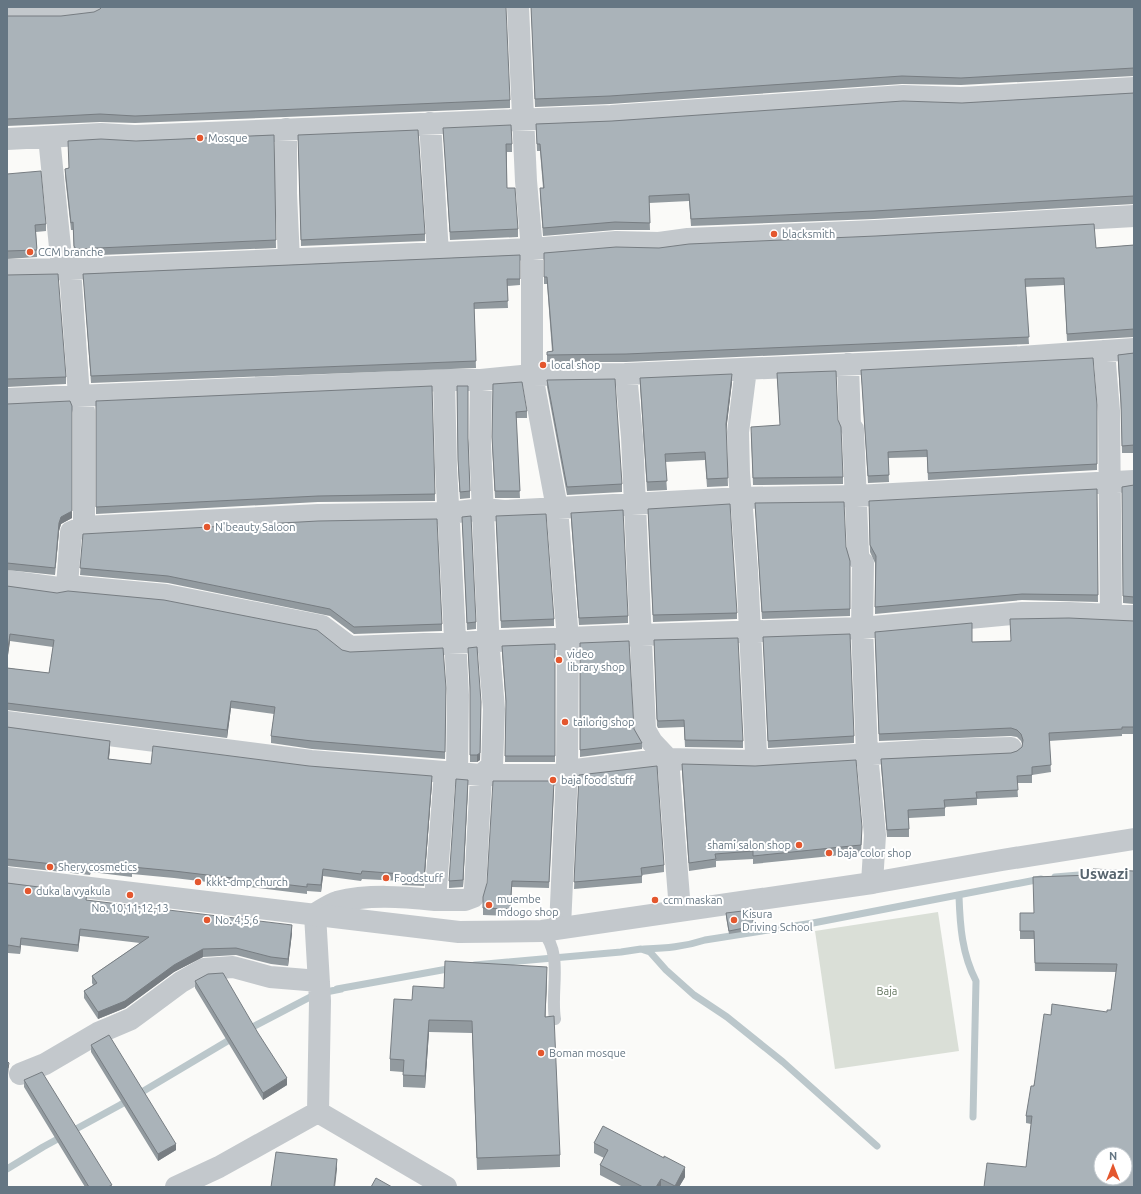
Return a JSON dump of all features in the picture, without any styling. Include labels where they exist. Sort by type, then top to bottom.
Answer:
[{"type":"street","points":[[7,11],[61,11],[92,7]]},
{"type":"street","points":[[518,7],[523,120],[532,249],[532,374],[558,508],[568,639],[567,771],[551,929]]},
{"type":"street","points":[[7,139],[101,134],[135,136],[523,120],[680,112],[903,96],[961,98],[1134,88]]},
{"type":"street","points":[[430,123],[438,254]]},
{"type":"street","points":[[286,129],[286,193],[289,260]]},
{"type":"street","points":[[49,137],[61,257],[70,269],[80,396],[84,411],[84,528]]},
{"type":"street","points":[[7,270],[70,269],[438,254],[532,249],[616,242],[659,243],[688,239],[875,231],[1134,216]]},
{"type":"street","points":[[7,399],[444,380],[481,380],[532,374],[626,374],[1021,357],[1134,349]]},
{"type":"street","points":[[1104,351],[1109,411],[1111,615]]},
{"type":"street","points":[[848,364],[850,426],[853,429],[858,553],[859,559],[863,563],[862,628],[867,754],[875,835],[872,883]]},
{"type":"street","points":[[746,368],[738,432],[754,684],[756,753],[754,761]]},
{"type":"street","points":[[626,374],[636,504],[646,730],[652,742],[668,759],[680,910]]},
{"type":"street","points":[[435,900],[451,773],[458,695],[444,380]]},
{"type":"street","points":[[315,914],[336,902],[370,897],[465,900],[473,897],[475,889],[482,775],[492,766],[494,709],[489,642],[480,444],[481,380]]},
{"type":"street","points":[[67,586],[71,532],[84,528],[318,515],[449,513],[483,509],[504,511],[741,498],[856,496],[1134,481]]},
{"type":"street","points":[[7,581],[59,588],[67,586],[166,595],[322,626],[350,647],[568,639],[641,634],[862,628],[1022,613],[1068,613],[1134,616]]},
{"type":"street","points":[[7,722],[311,761],[482,775],[558,775],[567,771],[668,759],[754,761],[867,754],[1011,748]]},
{"type":"street","points":[[7,878],[459,932],[551,929],[872,883],[1134,839]]},
{"type":"street","points":[[315,914],[320,990],[318,1112]]},
{"type":"street","points":[[20,1074],[45,1064],[98,1033],[131,1019],[181,982],[204,969],[232,967],[320,990]]},
{"type":"street","points":[[176,1187],[219,1167],[318,1112]]},
{"type":"street","points":[[318,1112],[446,1187]]},
{"type":"lane","points":[[551,929],[550,939],[553,949],[554,964],[553,1004],[555,1019]]},
{"type":"green space","name":"Baja","points":[[938,912],[959,1051],[835,1069],[815,931]]},
{"type":"building","points":[[102,7],[506,7],[510,100],[135,116],[100,114],[7,119],[7,16],[61,16],[94,12]]},
{"type":"building","points":[[531,7],[1134,7],[1134,68],[961,78],[902,76],[610,96],[535,99]]},
{"type":"building","points":[[1134,93],[1134,196],[874,211],[691,219],[689,194],[649,196],[650,223],[615,222],[543,228],[540,188],[544,188],[540,144],[537,144],[536,124],[612,121],[903,101],[962,103]]},
{"type":"building","points":[[511,125],[512,144],[506,144],[507,188],[515,188],[518,229],[450,232],[443,128]]},
{"type":"building","points":[[418,130],[425,234],[301,240],[298,135]]},
{"type":"building","points":[[274,135],[276,240],[76,249],[74,246],[73,222],[71,223],[65,169],[69,168],[68,141],[101,139],[136,141]]},
{"type":"building","points":[[41,171],[46,224],[35,225],[37,250],[7,251],[7,174]]},
{"type":"building","points":[[1094,224],[1096,248],[1134,245],[1134,329],[1067,334],[1064,278],[1025,279],[1029,337],[626,354],[547,355],[547,352],[553,351],[547,277],[544,277],[544,253],[616,247],[659,248],[689,244],[876,236]]},
{"type":"building","points":[[520,255],[520,279],[507,279],[508,301],[474,303],[476,361],[91,376],[83,274]]},
{"type":"building","points":[[58,274],[66,377],[7,379],[7,275]]},
{"type":"building","points":[[1134,353],[1134,445],[1122,446],[1118,355]]},
{"type":"building","points":[[1093,358],[1097,405],[1097,464],[928,473],[927,450],[888,452],[889,475],[868,476],[861,370]]},
{"type":"building","points":[[836,371],[838,420],[841,427],[843,477],[753,478],[751,427],[780,425],[777,373]]},
{"type":"building","points":[[732,374],[726,424],[728,478],[707,479],[705,452],[665,454],[667,481],[647,482],[640,378]]},
{"type":"building","points":[[615,379],[622,484],[567,487],[547,380]]},
{"type":"building","points":[[522,382],[527,411],[516,412],[520,491],[495,491],[492,437],[493,384]]},
{"type":"building","points":[[432,386],[435,494],[318,496],[96,507],[96,401]]},
{"type":"building","points":[[457,386],[468,386],[470,491],[460,492],[458,460]]},
{"type":"building","points":[[70,401],[72,406],[72,511],[61,517],[59,523],[55,568],[7,563],[7,404]]},
{"type":"building","points":[[1134,485],[1134,597],[1123,596],[1122,487]]},
{"type":"building","points":[[1097,489],[1098,595],[1022,594],[875,607],[876,556],[870,545],[869,501]]},
{"type":"building","points":[[844,502],[846,547],[850,561],[850,609],[762,612],[755,503]]},
{"type":"building","points":[[730,504],[737,613],[653,615],[648,509]]},
{"type":"building","points":[[623,510],[628,616],[579,618],[571,513]]},
{"type":"building","points":[[546,514],[554,619],[501,621],[496,516]]},
{"type":"building","points":[[471,516],[476,622],[467,623],[462,517]]},
{"type":"building","points":[[437,519],[442,624],[354,627],[330,609],[168,576],[80,568],[83,534],[318,521]]},
{"type":"building","points":[[7,586],[57,593],[68,591],[164,600],[317,630],[342,650],[350,652],[443,648],[446,688],[445,752],[312,741],[271,736],[275,707],[231,701],[227,730],[7,703],[7,668],[49,673],[54,640],[10,634],[7,655]]},
{"type":"building","points":[[1069,618],[1134,621],[1134,727],[1049,733],[1051,765],[1032,767],[1032,775],[1017,776],[1018,790],[976,792],[977,798],[944,800],[945,808],[908,810],[909,829],[887,830],[881,759],[1011,753],[1022,747],[1023,740],[1021,734],[1017,730],[1011,728],[879,734],[875,632],[972,623],[972,642],[1011,641],[1010,619]]},
{"type":"building","points":[[850,634],[854,736],[768,741],[763,637]]},
{"type":"building","points":[[738,638],[743,741],[685,740],[684,720],[658,721],[654,640]]},
{"type":"building","points":[[629,641],[634,729],[642,743],[580,750],[580,643]]},
{"type":"building","points":[[555,644],[555,756],[505,756],[506,701],[502,646]]},
{"type":"building","points":[[477,647],[481,702],[480,753],[477,755],[470,755],[470,687],[468,648]]},
{"type":"building","points":[[7,727],[110,741],[108,759],[151,764],[153,746],[309,766],[432,776],[424,879],[402,878],[402,874],[362,871],[361,874],[323,869],[321,885],[307,884],[307,887],[132,867],[132,870],[91,864],[90,868],[7,859]]},
{"type":"building","points":[[856,760],[862,827],[861,845],[753,856],[753,851],[715,854],[716,859],[689,863],[682,764],[755,766]]},
{"type":"building","points":[[657,766],[664,865],[641,868],[642,876],[574,882],[579,775]]},
{"type":"building","points":[[456,779],[468,780],[463,880],[449,881]]},
{"type":"building","points":[[493,781],[554,781],[549,882],[512,881],[510,909],[483,908],[483,897],[487,883]]},
{"type":"building","points":[[1093,869],[1134,871],[1134,1187],[984,1187],[987,1163],[1026,1167],[1032,1116],[1026,1116],[1031,1086],[1034,1086],[1044,1014],[1051,1015],[1052,1004],[1107,1012],[1107,1010],[1111,1010],[1117,964],[1035,963],[1034,931],[1020,931],[1020,913],[1034,913],[1033,877],[1093,875]]},
{"type":"building","points":[[7,883],[87,893],[86,900],[292,925],[288,959],[271,957],[236,948],[203,949],[174,965],[125,1001],[98,1012],[84,991],[97,983],[92,976],[149,937],[80,929],[78,945],[21,938],[20,947],[8,945],[7,951]]},
{"type":"building","points":[[751,910],[754,926],[729,931],[726,913]]},
{"type":"building","points":[[445,961],[547,967],[545,1017],[554,1016],[560,1155],[477,1158],[472,1021],[429,1020],[425,1076],[403,1075],[404,1060],[390,1059],[394,999],[412,1000],[413,986],[444,988]]},
{"type":"building","points":[[223,973],[258,1033],[287,1078],[263,1093],[195,981],[208,974]]},
{"type":"building","points":[[109,1035],[176,1144],[158,1154],[91,1045]]},
{"type":"building","points":[[42,1072],[112,1185],[108,1187],[89,1187],[24,1080]]},
{"type":"building","points":[[603,1126],[664,1158],[664,1156],[685,1167],[675,1186],[661,1179],[656,1187],[643,1187],[600,1165],[608,1150],[594,1143]]},
{"type":"building","points":[[276,1152],[337,1159],[334,1187],[271,1187]]},
{"type":"building","points":[[376,1178],[392,1187],[371,1187]]},
{"type":"waterway","points":[[1055,877],[1091,874]]},
{"type":"waterway","points":[[644,949],[682,946],[705,940],[813,923],[1041,879]]},
{"type":"waterway","points":[[959,896],[963,940],[971,971],[976,981],[973,1117]]},
{"type":"waterway","points":[[475,965],[641,949],[650,952],[666,970],[694,995],[727,1017],[783,1062],[877,1146]]},
{"type":"waterway","points":[[337,989],[453,968]]},
{"type":"waterway","points":[[245,1031],[316,994],[341,989]]},
{"type":"waterway","points":[[7,1169],[43,1147],[120,1105],[236,1036]]},
{"type":"place","name":"Mosque","points":[[200,138]]},
{"type":"place","name":"blacksmith","points":[[774,234]]},
{"type":"place","name":"CCM branche","points":[[30,252]]},
{"type":"place","name":"local shop","points":[[543,365]]},
{"type":"place","name":"N'beauty Saloon","points":[[207,527]]},
{"type":"place","name":"video library shop","points":[[559,660]]},
{"type":"place","name":"tailorig shop","points":[[565,722]]},
{"type":"place","name":"baja food stuff","points":[[553,780]]},
{"type":"place","name":"shami salon shop","points":[[799,845]]},
{"type":"place","name":"baja color shop","points":[[829,853]]},
{"type":"place","name":"Shery cosmetics","points":[[50,867]]},
{"type":"place","name":"Foodstuff","points":[[386,878]]},
{"type":"place","name":"kkkt-dmp church","points":[[198,882]]},
{"type":"place","name":"duka la vyakula","points":[[28,891]]},
{"type":"place","name":"No. 10,11,12,13","points":[[130,895]]},
{"type":"place","name":"ccm maskan","points":[[655,900]]},
{"type":"place","name":"muembe mdogo shop","points":[[489,905]]},
{"type":"place","name":"No. 4,5,6","points":[[207,920]]},
{"type":"place","name":"Kisura Driving School","points":[[734,920]]},
{"type":"place","name":"Boman mosque","points":[[541,1053]]},
{"type":"district","name":"Uswazi","points":[[1104,874]]}]
